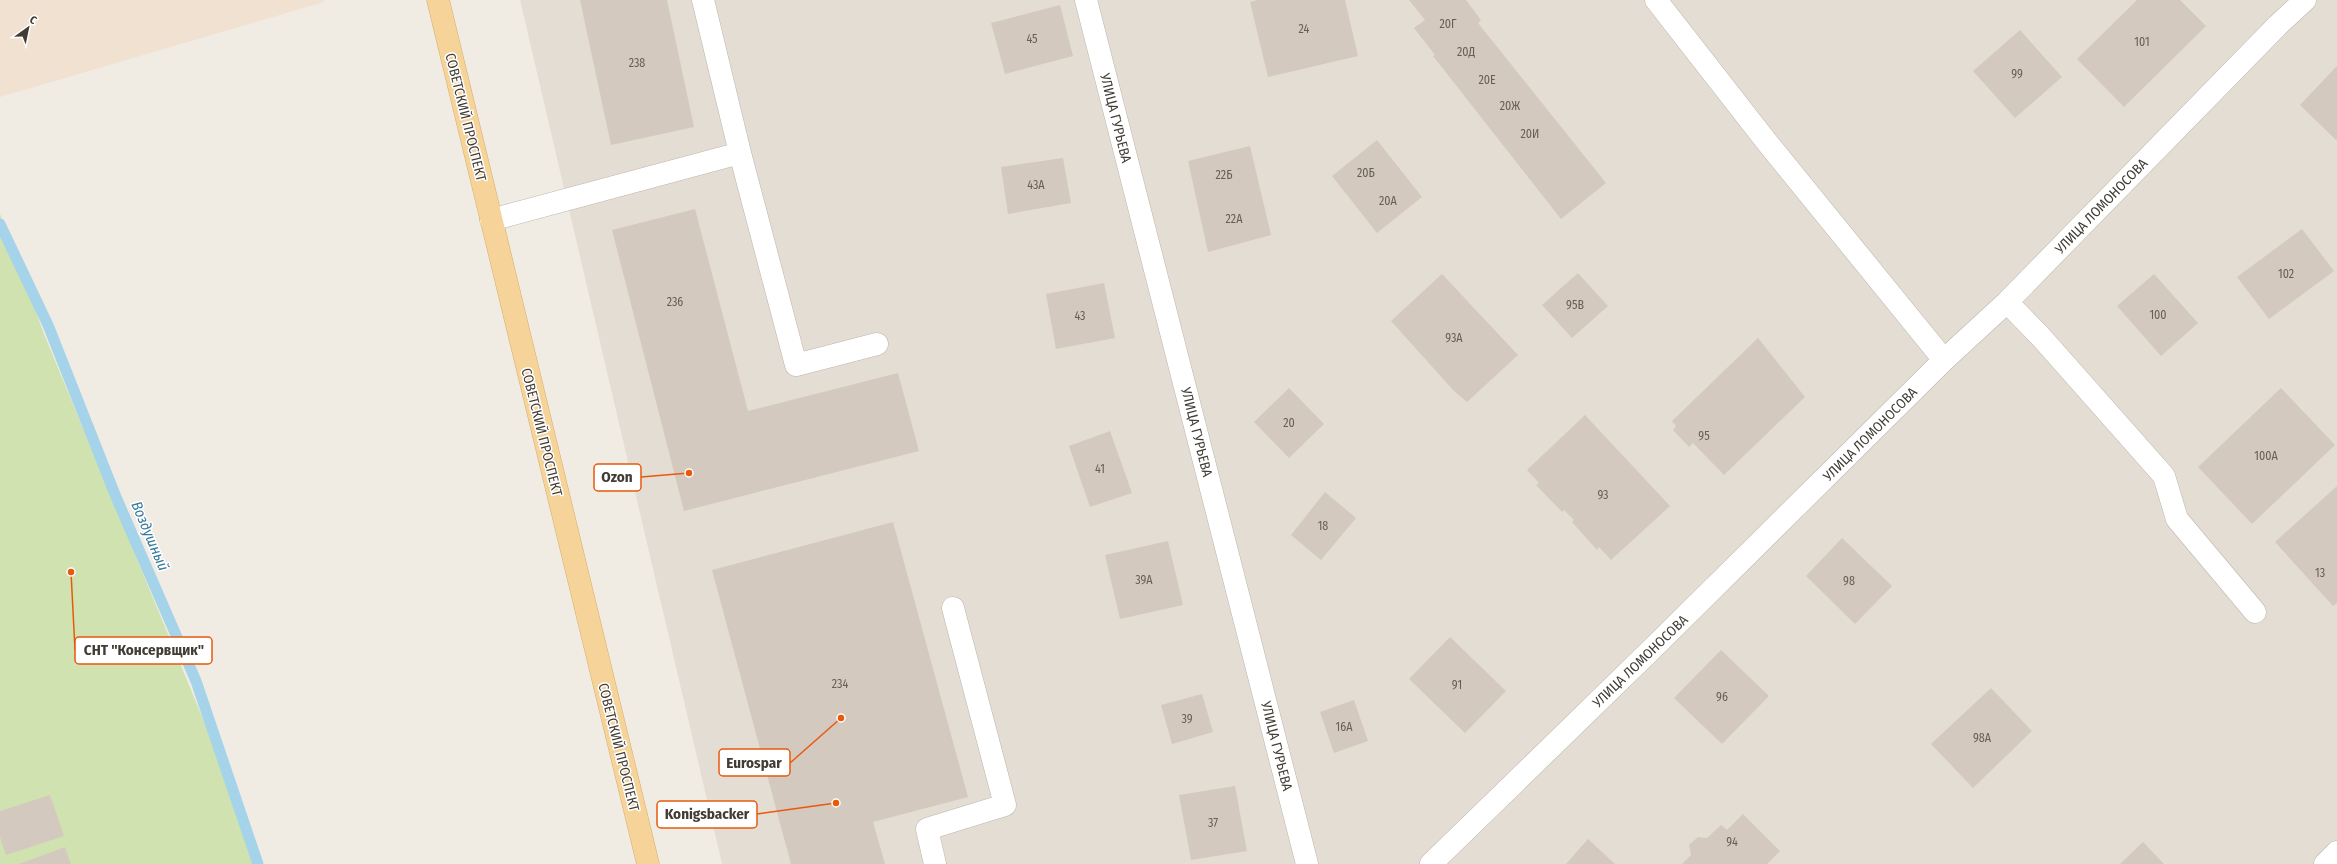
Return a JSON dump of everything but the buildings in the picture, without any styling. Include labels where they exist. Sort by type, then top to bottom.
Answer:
[{"type":"main road","name":"СОВЕТСКИЙ ПРОСПЕКТ","points":[[438,0],[648,864]]},
{"type":"street","points":[[704,0],[740,153],[796,365],[877,344]]},
{"type":"street","name":"УЛИЦА ГУРЬЕВА","points":[[1086,0],[1307,864]]},
{"type":"street","points":[[1656,0],[1766,140],[1944,360]]},
{"type":"street","name":"УЛИЦА ЛОМОНОСОВА","points":[[1431,864],[1655,646],[1944,360],[2007,302],[2278,25],[2305,0]]},
{"type":"street","points":[[491,220],[740,153]]},
{"type":"street","points":[[2007,302],[2041,337],[2164,476],[2177,519],[2255,612]]},
{"type":"street","points":[[935,864],[927,829],[1005,805],[952,608]]},
{"type":"street","points":[[2325,864],[2337,852]]},
{"type":"shaded area","points":[[0,0],[324,0],[324,2],[0,97]]},
{"type":"shaded area","points":[[520,0],[2337,0],[2337,864],[722,864]]},
{"type":"green space","points":[[0,214],[44,334],[241,811],[253,864],[0,864]]},
{"type":"waterway","name":"Воздушный","points":[[0,224],[48,325],[116,497],[196,681],[258,864]]},
{"type":"place","name":"Ozon","points":[[689,473]]},
{"type":"place","name":"СНТ \"Консервщик\"","points":[[71,572]]},
{"type":"place","name":"Eurospar","points":[[841,718]]},
{"type":"place","name":"Konigsbacker","points":[[836,803]]}]
